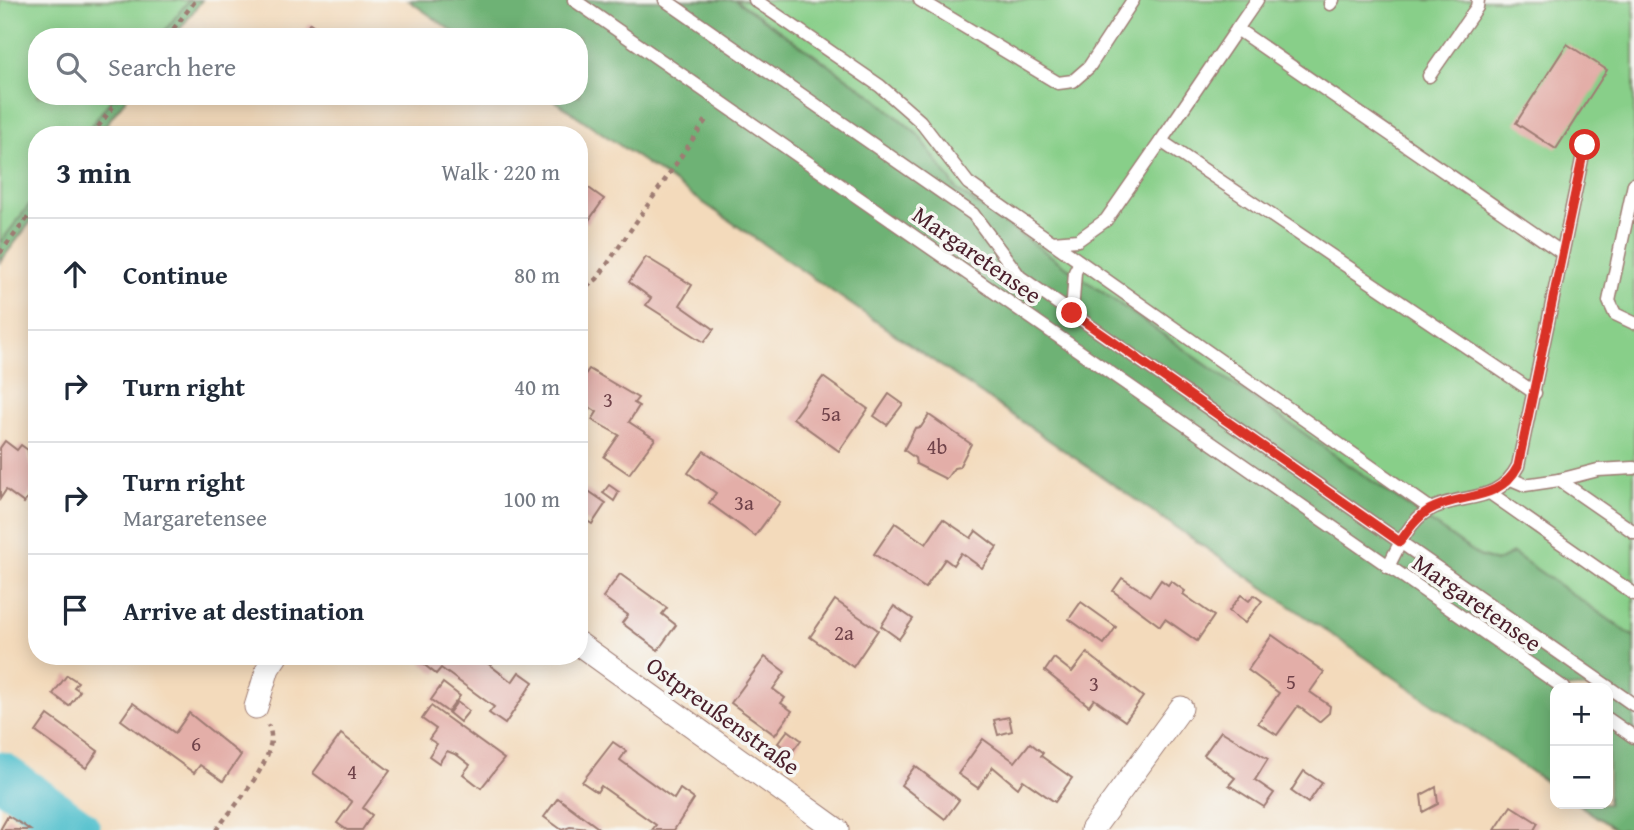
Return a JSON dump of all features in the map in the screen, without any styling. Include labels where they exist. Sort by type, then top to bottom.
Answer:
[{"type":"street","name":"Ostpreußenstraße","points":[[588,651],[836,830]]},
{"type":"street","points":[[256,707],[270,665]]},
{"type":"street","points":[[1092,830],[1181,708]]},
{"type":"lane","name":"Margaretensee","points":[[574,0],[1557,683]]},
{"type":"lane","name":"Margaretensee","points":[[665,0],[973,214],[1020,277],[1634,705]]},
{"type":"lane","points":[[755,0],[880,86],[920,121],[968,183],[1431,509]]},
{"type":"lane","points":[[920,0],[1058,83],[1073,81],[1089,66],[1133,0]]},
{"type":"lane","points":[[1052,242],[1078,240],[1106,220],[1257,0]]},
{"type":"lane","points":[[1429,76],[1477,6],[1478,0]]},
{"type":"lane","points":[[1237,29],[1561,252]]},
{"type":"lane","points":[[1161,141],[1535,393]]},
{"type":"lane","points":[[1388,567],[1400,542],[1421,516],[1431,509],[1490,493],[1511,479],[1523,453],[1561,252],[1585,145]]},
{"type":"lane","points":[[968,183],[973,214]]},
{"type":"lane","points":[[1634,184],[1609,301],[1615,314],[1634,323]]},
{"type":"lane","points":[[1072,313],[1075,272],[1080,262]]},
{"type":"lane","points":[[1511,479],[1525,485],[1598,470],[1634,468]]},
{"type":"lane","points":[[1559,480],[1634,531]]},
{"type":"lane","points":[[1490,493],[1634,594]]},
{"type":"lane","points":[[1613,722],[1634,737]]},
{"type":"path","points":[[174,28],[196,0]]},
{"type":"path","points":[[588,286],[597,279],[719,101]]},
{"type":"path","points":[[99,126],[114,105]]},
{"type":"path","points":[[0,253],[28,217]]},
{"type":"path","points":[[216,830],[270,756],[271,729],[256,707]]},
{"type":"green space","points":[[0,0],[189,0],[167,28],[28,28],[28,105],[107,105],[91,126],[28,126],[28,207],[0,243]]},
{"type":"green space","points":[[189,0],[202,0],[181,28],[167,28]]},
{"type":"green space","points":[[408,0],[735,0],[873,96],[918,135],[958,191],[1479,556],[1496,562],[1513,553],[1634,637],[1634,830],[1616,830],[1585,809],[1613,809],[1613,683],[1550,683],[1550,785],[561,105],[588,105],[588,28],[448,28]]},
{"type":"green space","points":[[735,0],[1634,0],[1634,637],[1513,554],[1496,562],[1479,556],[958,191],[918,135],[873,96]]},
{"type":"green space","points":[[107,105],[121,105],[105,126],[91,126]]},
{"type":"green space","points":[[28,207],[28,226],[0,262],[0,243]]},
{"type":"building","points":[[1567,44],[1607,70],[1556,149],[1516,123]]},
{"type":"building","points":[[588,187],[604,199],[588,222]]},
{"type":"building","points":[[646,257],[692,285],[680,305],[714,329],[704,342],[646,305],[651,298],[629,282]]},
{"type":"building","points":[[588,370],[638,398],[634,403],[639,406],[629,422],[655,439],[629,474],[604,457],[619,435],[592,420],[597,412],[588,406]]},
{"type":"building","points":[[823,377],[868,409],[839,451],[793,418]]},
{"type":"building","points":[[889,394],[903,404],[887,425],[874,416]]},
{"type":"building","points":[[929,415],[971,444],[959,467],[954,468],[946,479],[916,464],[915,458],[904,450],[915,428],[921,427]]},
{"type":"building","points":[[5,441],[17,450],[21,445],[28,450],[28,497],[24,503],[6,490],[0,499],[0,448]]},
{"type":"building","points":[[704,451],[780,502],[755,536],[709,503],[716,493],[688,473]]},
{"type":"building","points":[[609,485],[619,492],[614,501],[603,493]]},
{"type":"building","points":[[588,491],[606,503],[592,524],[588,522]]},
{"type":"building","points":[[943,519],[971,538],[976,531],[997,547],[982,568],[961,553],[953,565],[945,559],[925,588],[874,554],[895,523],[926,544]]},
{"type":"building","points":[[620,574],[667,608],[662,614],[676,625],[658,650],[622,623],[628,615],[603,597]]},
{"type":"building","points":[[1122,578],[1150,596],[1161,580],[1168,585],[1171,581],[1185,591],[1183,594],[1214,616],[1197,641],[1165,619],[1160,626],[1113,591]]},
{"type":"building","points":[[1241,595],[1249,601],[1254,595],[1262,601],[1245,623],[1229,611]]},
{"type":"building","points":[[835,600],[878,630],[853,667],[810,637]]},
{"type":"building","points":[[1081,602],[1116,627],[1104,644],[1069,619]]},
{"type":"building","points":[[894,606],[913,619],[899,639],[881,626]]},
{"type":"building","points":[[1272,635],[1324,672],[1310,692],[1330,706],[1329,713],[1319,722],[1298,706],[1277,735],[1258,723],[1279,693],[1248,670]]},
{"type":"building","points":[[1087,653],[1143,697],[1125,721],[1094,699],[1089,706],[1045,671],[1054,658],[1072,672]]},
{"type":"building","points":[[765,657],[785,672],[773,689],[785,698],[781,703],[792,711],[775,735],[731,703]]},
{"type":"building","points":[[425,665],[490,665],[512,682],[519,672],[533,682],[505,724],[489,713],[494,707],[441,668],[436,674]]},
{"type":"building","points":[[67,675],[78,682],[74,687],[80,691],[69,706],[53,694]]},
{"type":"building","points":[[443,683],[460,696],[448,712],[431,700]]},
{"type":"building","points":[[457,702],[469,711],[460,722],[449,713]]},
{"type":"building","points":[[133,703],[175,733],[189,713],[241,755],[223,781],[200,765],[194,773],[121,720]]},
{"type":"building","points":[[431,706],[504,759],[481,788],[463,774],[470,765],[457,755],[447,751],[439,763],[429,756],[437,744],[429,739],[436,729],[422,719]]},
{"type":"building","points":[[48,715],[98,751],[86,768],[36,732]]},
{"type":"building","points":[[1009,717],[1012,731],[998,735],[994,720]]},
{"type":"building","points":[[788,730],[801,740],[791,753],[778,743]]},
{"type":"building","points":[[1221,731],[1268,759],[1255,780],[1274,793],[1264,807],[1229,785],[1235,778],[1204,755]]},
{"type":"building","points":[[341,734],[390,771],[363,808],[372,815],[362,830],[347,830],[337,823],[352,802],[313,773]]},
{"type":"building","points":[[983,739],[1015,762],[1030,743],[1043,753],[1041,756],[1072,778],[1055,802],[1023,780],[1018,788],[993,767],[978,788],[958,774]]},
{"type":"building","points":[[613,742],[626,751],[620,760],[674,799],[680,789],[694,799],[674,830],[652,830],[656,825],[601,786],[597,792],[582,782]]},
{"type":"building","points":[[915,766],[959,800],[945,819],[901,785]]},
{"type":"building","points":[[1304,771],[1322,783],[1308,803],[1291,791]]},
{"type":"building","points":[[1436,787],[1438,804],[1423,812],[1421,795]]},
{"type":"building","points":[[558,798],[601,830],[570,827],[562,830],[544,817]]},
{"type":"building","points":[[1511,806],[1538,823],[1534,830],[1495,830]]},
{"type":"building","points":[[8,816],[23,825],[30,830],[0,830]]},
{"type":"waterway","points":[[0,775],[77,830]]},
{"type":"route","points":[[1072,313],[1400,542],[1421,516],[1431,509],[1490,493],[1504,486],[1518,466],[1523,453],[1561,252],[1585,145]]}]
